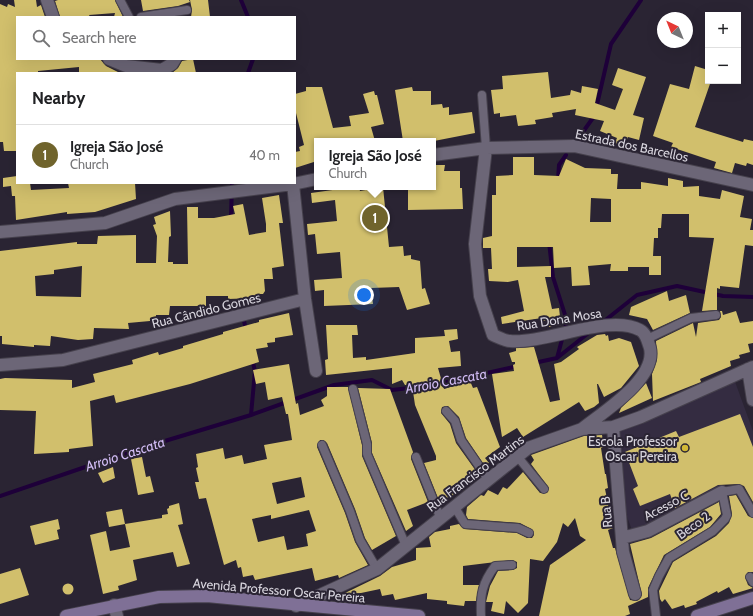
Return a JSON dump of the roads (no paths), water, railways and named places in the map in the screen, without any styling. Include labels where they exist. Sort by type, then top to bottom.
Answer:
[{"type":"main road","name":"Avenida Professor Oscar Pereira","points":[[66,616],[116,610],[159,597],[207,596],[296,606],[419,616]]},
{"type":"main road","points":[[697,616],[753,598]]},
{"type":"street","points":[[48,0],[54,16]]},
{"type":"street","points":[[111,60],[126,66],[162,70],[172,64],[174,60]]},
{"type":"street","name":"Estrada dos Barcellos","points":[[436,155],[486,148],[574,146],[753,185]]},
{"type":"street","name":"Rua Dona Mosa","points":[[486,148],[475,244],[480,296],[493,335],[510,341],[550,337],[617,324],[640,330],[647,339]]},
{"type":"street","points":[[296,183],[314,180]]},
{"type":"street","points":[[0,232],[105,223],[175,199],[293,184],[305,299],[316,371]]},
{"type":"street","name":"Rua Cândido Gomes","points":[[0,365],[63,360],[305,299]]},
{"type":"street","points":[[582,429],[628,392],[643,375],[651,354],[647,339]]},
{"type":"street","points":[[750,368],[753,400]]},
{"type":"street","name":"Rua Francisco Martins","points":[[296,606],[377,569],[440,516],[528,448],[582,429],[612,427],[641,417],[750,368]]},
{"type":"street","name":"Rua B","points":[[612,427],[623,552],[635,594]]},
{"type":"street","name":"Acesso C","points":[[622,538],[648,531],[722,492]]},
{"type":"lane","points":[[120,0],[128,16]]},
{"type":"lane","points":[[148,16],[187,10]]},
{"type":"lane","points":[[482,94],[486,148]]},
{"type":"lane","points":[[647,339],[691,318],[716,315]]},
{"type":"lane","points":[[353,389],[367,444],[366,454],[406,546]]},
{"type":"lane","points":[[446,411],[455,421],[461,440],[488,479]]},
{"type":"lane","points":[[322,445],[350,511],[360,540],[377,569]]},
{"type":"lane","points":[[517,456],[544,489]]},
{"type":"lane","points":[[416,457],[440,516]]},
{"type":"lane","points":[[722,492],[738,489],[753,513]]},
{"type":"lane","name":"Beco 2","points":[[656,616],[653,590],[669,558],[712,531],[726,519],[727,515],[722,492]]},
{"type":"lane","points":[[454,506],[465,524],[518,528],[529,532]]},
{"type":"lane","points":[[481,616],[481,598],[485,579],[495,566],[512,565]]},
{"type":"waterway","points":[[241,0],[248,16]]},
{"type":"waterway","name":"Arroio Cascata","points":[[596,109],[611,44],[641,0]]},
{"type":"waterway","points":[[248,72],[253,60]]},
{"type":"waterway","name":"Arroio Cascata","points":[[580,136],[595,115]]},
{"type":"waterway","name":"Arroio Cascata","points":[[558,180],[559,165],[566,155]]},
{"type":"waterway","points":[[231,219],[232,184]]},
{"type":"waterway","name":"Arroio Cascata","points":[[534,363],[557,358],[567,321],[553,277],[549,242]]},
{"type":"waterway","points":[[603,322],[637,295],[677,286],[723,296],[753,297]]},
{"type":"waterway","points":[[239,294],[246,331]]},
{"type":"waterway","points":[[557,358],[591,331]]},
{"type":"waterway","points":[[251,415],[255,371],[252,359]]},
{"type":"waterway","name":"Arroio Cascata","points":[[438,384],[518,366]]},
{"type":"waterway","name":"Arroio Cascata","points":[[0,496],[135,450],[251,415],[334,385],[372,380],[392,390],[418,387]]},
{"type":"place","name":"Igreja São José","points":[[375,218]]},
{"type":"place","name":"Escola Professor Oscar Pereira","points":[[685,448]]}]
